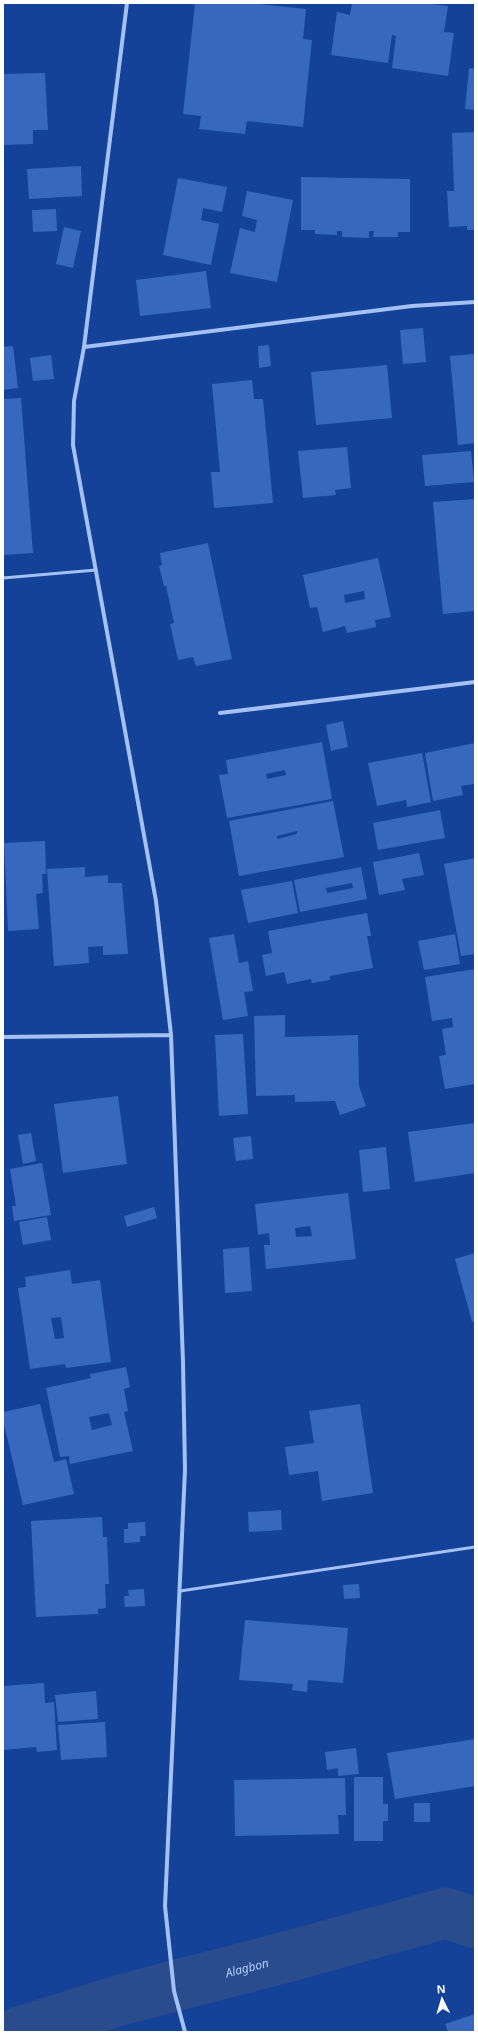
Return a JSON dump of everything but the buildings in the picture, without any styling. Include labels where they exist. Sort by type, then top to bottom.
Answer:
[{"type":"street","points":[[127,3],[84,347],[74,401],[73,445],[156,901],[171,1035],[183,1362],[185,1462],[165,1906],[174,1991],[185,2032]]},
{"type":"street","points":[[84,347],[412,306],[475,302]]},
{"type":"street","points":[[220,713],[475,682]]},
{"type":"street","points":[[3,1037],[171,1035]]},
{"type":"lane","points":[[3,578],[96,570]]},
{"type":"lane","points":[[180,1591],[475,1547]]},
{"type":"waterway","name":"Alagbon","points":[[19,2032],[124,1999],[290,1956],[446,1913],[475,1923]]}]
